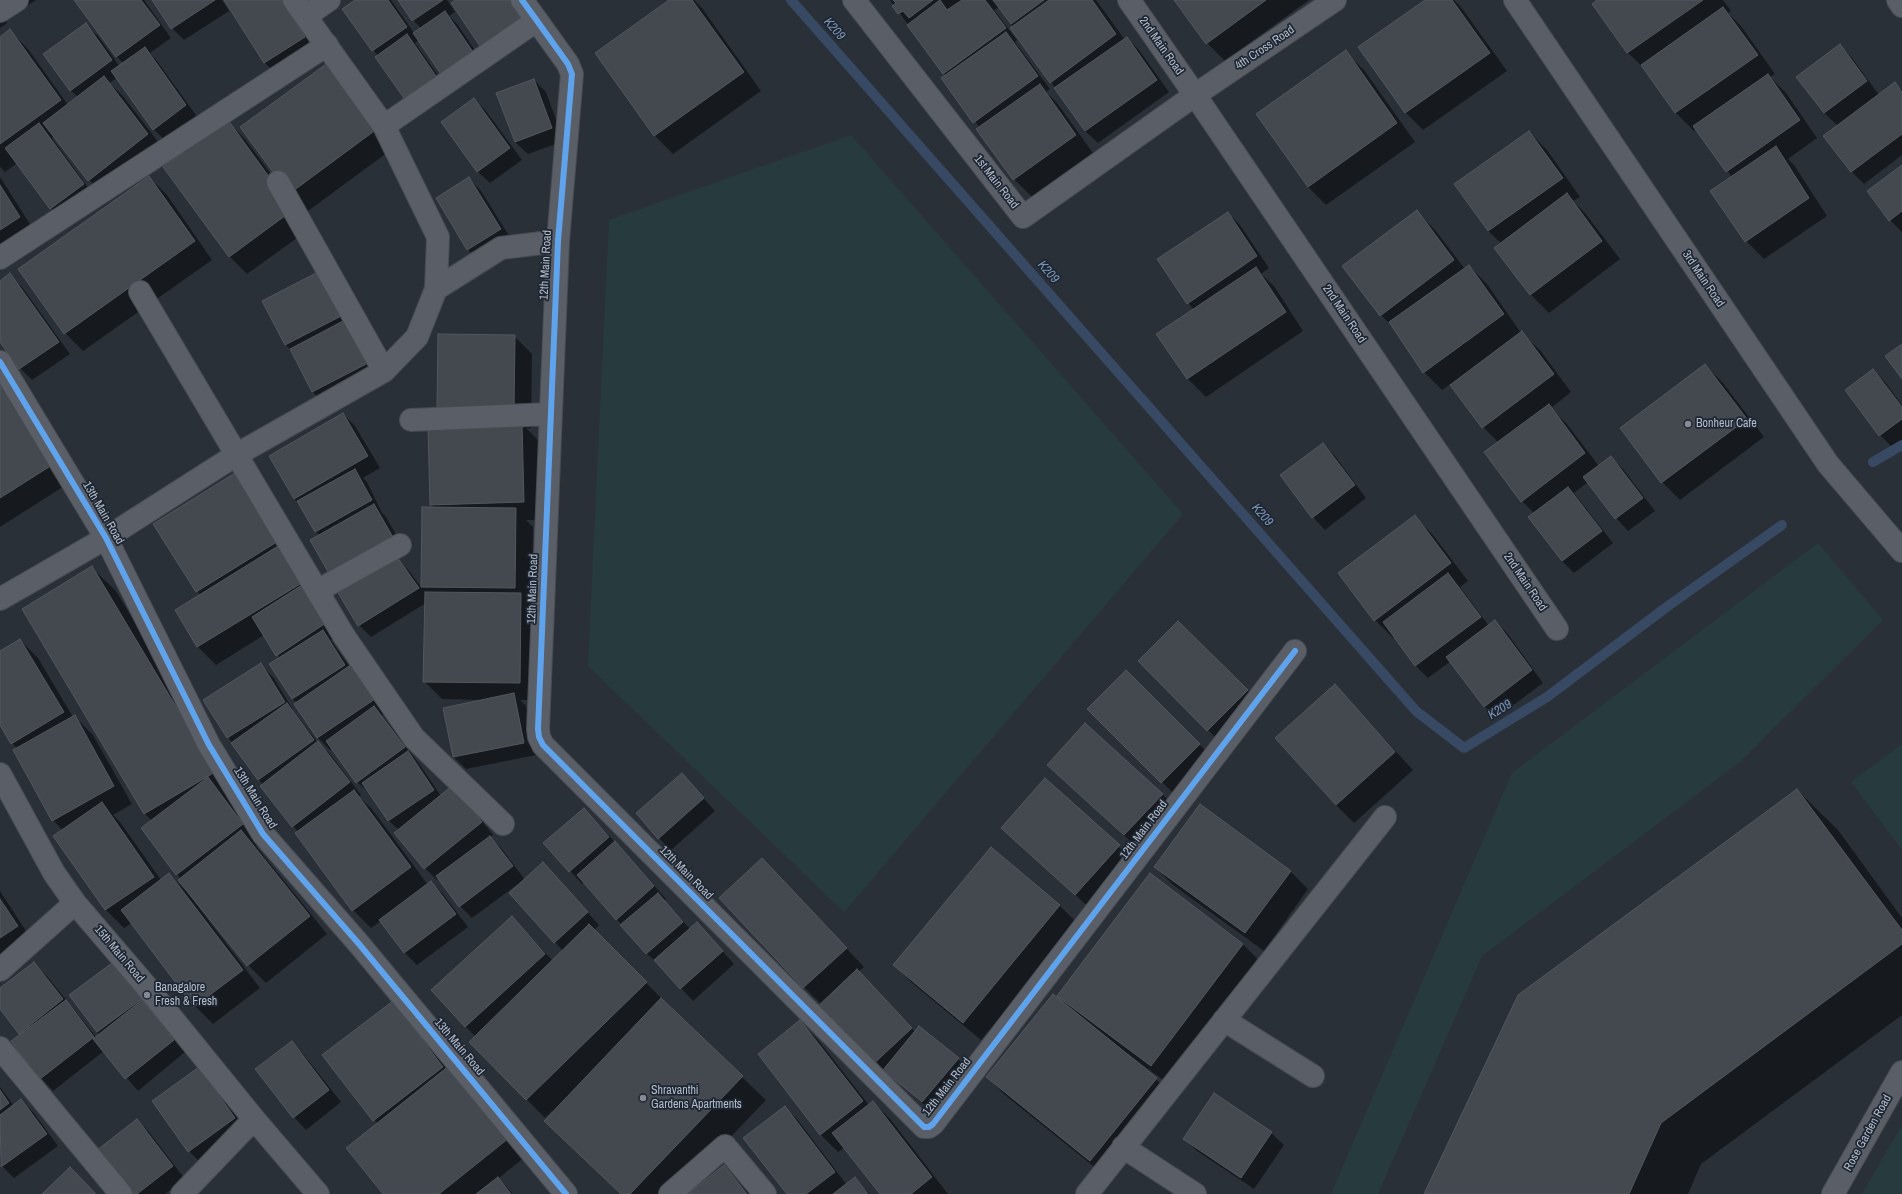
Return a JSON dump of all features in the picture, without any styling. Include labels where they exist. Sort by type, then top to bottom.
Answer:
[{"type":"street","points":[[0,11],[17,0]]},
{"type":"street","points":[[0,599],[106,538],[236,455],[384,371],[417,337],[436,289],[438,237],[384,126],[300,8],[329,0]]},
{"type":"street","name":"12th Main Road","points":[[522,0],[568,64],[572,74],[558,241],[538,729],[543,745],[924,1127],[929,1127],[933,1124],[1295,651]]},
{"type":"street","name":"1st Main Road","points":[[854,0],[1024,217],[1195,95]]},
{"type":"street","name":"2nd Main Road","points":[[1129,0],[1557,629]]},
{"type":"street","name":"4th Cross Road","points":[[1195,95],[1335,0]]},
{"type":"street","name":"3rd Main Road","points":[[1515,0],[1828,464],[1902,551]]},
{"type":"street","points":[[1898,0],[1902,6]]},
{"type":"street","points":[[384,126],[536,20]]},
{"type":"street","points":[[0,258],[327,45]]},
{"type":"street","points":[[278,182],[384,371]]},
{"type":"street","points":[[436,289],[501,248],[558,241]]},
{"type":"street","points":[[140,292],[344,636],[414,738],[504,824]]},
{"type":"street","name":"13th Main Road","points":[[0,362],[106,538],[209,745],[263,834],[359,944],[566,1194]]},
{"type":"street","points":[[412,420],[551,414]]},
{"type":"street","points":[[317,591],[400,545]]},
{"type":"street","name":"15th Main Road","points":[[0,774],[54,873],[76,903],[146,986],[254,1119],[318,1194]]},
{"type":"street","points":[[1087,1194],[1384,817]]},
{"type":"street","points":[[0,970],[76,903]]},
{"type":"street","points":[[1224,1020],[1313,1076]]},
{"type":"street","points":[[0,1048],[121,1194]]},
{"type":"street","name":"Rose Garden Road","points":[[1833,1194],[1902,1072]]},
{"type":"street","points":[[182,1194],[254,1119]]},
{"type":"street","points":[[670,1194],[725,1146],[765,1194]]},
{"type":"street","points":[[1124,1147],[1195,1194]]},
{"type":"green space","points":[[851,135],[1183,514],[844,912],[588,666],[609,220]]},
{"type":"green space","points":[[1818,543],[1883,620],[1741,761],[1482,956],[1378,1194],[1331,1194],[1512,773]]},
{"type":"green space","points":[[1902,744],[1902,850],[1851,782]]},
{"type":"green space","points":[[1902,1125],[1902,1194],[1862,1194]]},
{"type":"building","points":[[74,0],[141,0],[160,25],[116,57]]},
{"type":"building","points":[[152,0],[215,0],[171,29]]},
{"type":"building","points":[[224,0],[281,0],[305,37],[264,63]]},
{"type":"building","points":[[355,0],[388,0],[407,27],[372,51],[342,9]]},
{"type":"building","points":[[398,0],[443,0],[412,21]]},
{"type":"building","points":[[455,0],[511,0],[524,19],[482,49],[451,3]]},
{"type":"building","points":[[669,0],[692,0],[744,72],[654,136],[595,53]]},
{"type":"building","points":[[893,0],[933,0],[909,18],[903,11],[898,14],[892,6],[896,3]]},
{"type":"building","points":[[940,0],[947,10],[962,0],[985,0],[1006,28],[943,74],[907,25]]},
{"type":"building","points":[[993,0],[1044,0],[1011,24]]},
{"type":"building","points":[[1049,0],[1092,0],[1116,34],[1050,83],[1010,28]]},
{"type":"building","points":[[1174,0],[1266,0],[1206,44]]},
{"type":"building","points":[[1425,0],[1452,0],[1490,53],[1405,113],[1358,47]]},
{"type":"building","points":[[1597,0],[1703,0],[1627,53],[1592,4]]},
{"type":"building","points":[[1723,7],[1758,55],[1675,113],[1641,65]]},
{"type":"building","points":[[445,11],[473,52],[441,74],[413,33]]},
{"type":"building","points":[[86,23],[112,60],[70,91],[43,54]]},
{"type":"building","points":[[10,29],[61,100],[0,144],[0,37]]},
{"type":"building","points":[[1006,32],[1038,76],[973,123],[941,78]]},
{"type":"building","points":[[407,34],[438,79],[406,101],[375,57]]},
{"type":"building","points":[[1127,37],[1157,80],[1085,131],[1054,88]]},
{"type":"building","points":[[1840,44],[1867,81],[1824,113],[1796,77]]},
{"type":"building","points":[[145,47],[186,105],[153,130],[111,71]]},
{"type":"building","points":[[1346,50],[1397,123],[1308,187],[1256,114]]},
{"type":"building","points":[[333,59],[381,126],[289,194],[240,127]]},
{"type":"building","points":[[1768,74],[1800,120],[1726,172],[1693,126]]},
{"type":"building","points":[[104,76],[148,134],[88,181],[43,123]]},
{"type":"building","points":[[534,79],[552,128],[515,142],[496,93]]},
{"type":"building","points":[[1895,82],[1902,92],[1902,134],[1851,172],[1823,136]]},
{"type":"building","points":[[1040,84],[1076,135],[1013,180],[976,129]]},
{"type":"building","points":[[474,98],[510,148],[477,172],[441,122]]},
{"type":"building","points":[[228,120],[293,210],[229,257],[163,167]]},
{"type":"building","points":[[39,123],[84,184],[50,209],[5,148]]},
{"type":"building","points":[[1529,131],[1563,178],[1488,231],[1454,184]]},
{"type":"building","points":[[1776,146],[1809,198],[1745,242],[1710,191]]},
{"type":"building","points":[[1902,165],[1902,211],[1889,221],[1867,191]]},
{"type":"building","points":[[149,176],[195,241],[64,334],[18,269]]},
{"type":"building","points":[[469,177],[501,229],[467,250],[436,198]]},
{"type":"building","points":[[0,185],[20,217],[0,230]]},
{"type":"building","points":[[1567,193],[1602,241],[1530,295],[1494,248]]},
{"type":"building","points":[[1417,210],[1454,260],[1380,316],[1342,266]]},
{"type":"building","points":[[1228,212],[1257,256],[1187,304],[1157,259]]},
{"type":"building","points":[[1469,265],[1504,314],[1423,373],[1389,322]]},
{"type":"building","points":[[1256,267],[1286,312],[1187,379],[1156,334]]},
{"type":"building","points":[[320,271],[343,315],[285,345],[262,301]]},
{"type":"building","points":[[10,273],[59,342],[19,369],[0,342],[0,281]]},
{"type":"building","points":[[345,320],[368,363],[312,392],[290,349]]},
{"type":"building","points":[[1522,331],[1554,374],[1482,428],[1450,385]]},
{"type":"building","points":[[438,334],[515,335],[514,410],[437,409]]},
{"type":"building","points":[[1902,344],[1902,379],[1885,356]]},
{"type":"building","points":[[1705,364],[1747,419],[1661,483],[1620,428]]},
{"type":"building","points":[[1873,369],[1902,407],[1902,419],[1879,436],[1845,390]]},
{"type":"building","points":[[0,383],[52,465],[0,498]]},
{"type":"building","points":[[1549,404],[1585,453],[1521,502],[1484,452]]},
{"type":"building","points":[[343,413],[368,456],[294,499],[269,456]]},
{"type":"building","points":[[522,423],[524,502],[430,505],[428,425]]},
{"type":"building","points":[[1323,443],[1355,485],[1312,518],[1280,475]]},
{"type":"building","points":[[1611,456],[1643,498],[1615,519],[1583,477]]},
{"type":"building","points":[[355,469],[372,500],[315,532],[297,501]]},
{"type":"building","points":[[238,471],[280,540],[196,592],[153,524]]},
{"type":"building","points":[[1568,487],[1602,531],[1562,561],[1528,517]]},
{"type":"building","points":[[374,504],[394,539],[330,575],[310,540]]},
{"type":"building","points":[[422,507],[516,508],[515,588],[421,587]]},
{"type":"building","points":[[1415,515],[1451,563],[1374,621],[1338,573]]},
{"type":"building","points":[[283,543],[305,581],[197,647],[175,610]]},
{"type":"building","points":[[397,557],[419,588],[358,626],[337,591]]},
{"type":"building","points":[[92,566],[215,772],[144,814],[22,609]]},
{"type":"building","points":[[1448,573],[1481,617],[1415,666],[1383,622]]},
{"type":"building","points":[[302,585],[326,623],[276,656],[252,617]]},
{"type":"building","points":[[425,592],[521,593],[520,683],[423,682]]},
{"type":"building","points":[[1495,620],[1532,670],[1484,707],[1446,657]]},
{"type":"building","points":[[1178,621],[1248,690],[1207,731],[1138,661]]},
{"type":"building","points":[[323,630],[345,665],[292,699],[269,664]]},
{"type":"building","points":[[20,639],[64,712],[11,744],[0,725],[0,651]]},
{"type":"building","points":[[261,663],[285,702],[227,738],[203,700]]},
{"type":"building","points":[[352,664],[375,699],[317,738],[294,704]]},
{"type":"building","points":[[1126,670],[1200,744],[1161,783],[1087,709]]},
{"type":"building","points":[[1335,684],[1395,752],[1336,805],[1275,738]]},
{"type":"building","points":[[514,693],[524,743],[453,757],[443,708]]},
{"type":"building","points":[[287,703],[314,740],[258,780],[231,743]]},
{"type":"building","points":[[374,706],[405,747],[356,783],[326,741]]},
{"type":"building","points":[[75,715],[114,786],[52,821],[13,750]]},
{"type":"building","points":[[1085,723],[1163,794],[1124,835],[1047,765]]},
{"type":"building","points":[[318,741],[350,782],[292,827],[260,786]]},
{"type":"building","points":[[408,751],[434,790],[388,821],[362,783]]},
{"type":"building","points":[[682,773],[704,798],[658,839],[636,813]]},
{"type":"building","points":[[208,777],[243,824],[176,875],[141,828]]},
{"type":"building","points":[[1045,778],[1120,845],[1075,895],[1001,828]]},
{"type":"building","points":[[453,785],[482,822],[424,869],[394,833]]},
{"type":"building","points":[[1797,789],[1902,930],[1902,944],[1661,1123],[1629,1194],[1424,1194],[1518,995]]},
{"type":"building","points":[[354,790],[411,867],[352,911],[295,833]]},
{"type":"building","points":[[102,802],[154,877],[105,910],[53,836]]},
{"type":"building","points":[[1200,804],[1291,871],[1245,933],[1154,867]]},
{"type":"building","points":[[584,808],[609,837],[569,872],[543,843]]},
{"type":"building","points":[[241,830],[310,916],[247,966],[178,880]]},
{"type":"building","points":[[490,836],[513,866],[459,907],[436,876]]},
{"type":"building","points":[[615,841],[654,886],[616,920],[577,875]]},
{"type":"building","points":[[991,847],[1060,905],[963,1023],[893,965]]},
{"type":"building","points":[[762,858],[847,948],[803,988],[719,898]]},
{"type":"building","points":[[543,862],[588,912],[554,943],[509,893]]},
{"type":"building","points":[[169,873],[243,970],[194,1007],[121,910]]},
{"type":"building","points":[[1150,873],[1243,944],[1151,1066],[1057,996]]},
{"type":"building","points":[[431,881],[456,914],[404,953],[379,920]]},
{"type":"building","points":[[658,893],[683,922],[646,954],[620,925]]},
{"type":"building","points":[[0,899],[18,926],[0,938]]},
{"type":"building","points":[[512,916],[545,954],[465,1027],[431,990]]},
{"type":"building","points":[[697,922],[723,951],[680,989],[654,960]]},
{"type":"building","points":[[589,924],[647,982],[526,1100],[469,1042]]},
{"type":"building","points":[[120,957],[147,995],[97,1032],[69,995]]},
{"type":"building","points":[[34,962],[63,999],[19,1034],[0,1009],[0,988]]},
{"type":"building","points":[[857,969],[912,1028],[869,1068],[814,1010]]},
{"type":"building","points":[[1053,994],[1157,1078],[1090,1161],[986,1077]]},
{"type":"building","name":"Shravanthi Gardens Apartments","points":[[661,998],[743,1076],[630,1194],[621,1194],[544,1121]]},
{"type":"building","points":[[66,1000],[94,1037],[40,1079],[11,1041]]},
{"type":"building","points":[[142,1000],[174,1040],[125,1079],[93,1039]]},
{"type":"building","points":[[393,1001],[443,1067],[373,1121],[322,1055]]},
{"type":"building","points":[[800,1020],[863,1101],[820,1135],[758,1054]]},
{"type":"building","points":[[919,1026],[959,1058],[922,1102],[883,1070]]},
{"type":"building","points":[[292,1041],[329,1090],[293,1118],[255,1069]]},
{"type":"building","points":[[450,1065],[509,1138],[439,1194],[383,1194],[346,1148]]},
{"type":"building","points":[[199,1067],[235,1118],[188,1152],[152,1101]]},
{"type":"building","points":[[0,1090],[9,1103],[0,1110]]},
{"type":"building","points":[[1214,1093],[1272,1132],[1241,1178],[1183,1139]]},
{"type":"building","points":[[21,1099],[47,1134],[1,1167],[0,1115]]},
{"type":"building","points":[[873,1101],[932,1177],[911,1194],[880,1194],[832,1133]]},
{"type":"building","points":[[785,1106],[835,1172],[806,1194],[787,1194],[743,1138]]},
{"type":"building","points":[[137,1119],[173,1166],[137,1194],[122,1194],[92,1154]]},
{"type":"building","points":[[724,1165],[747,1194],[688,1194]]},
{"type":"building","points":[[70,1167],[96,1194],[42,1194]]},
{"type":"building","points":[[498,1177],[511,1194],[476,1194]]},
{"type":"building","points":[[855,1177],[868,1194],[833,1194]]},
{"type":"waterway","name":"K209","points":[[791,0],[1416,711],[1464,748],[1547,697],[1668,606],[1782,525]]},
{"type":"waterway","name":"K209","points":[[1873,462],[1902,445]]},
{"type":"cycle path","points":[[522,0],[568,64],[572,74],[558,241],[538,729],[539,737],[543,745],[924,1127],[929,1127],[933,1124],[1295,651]]},
{"type":"cycle path","points":[[0,362],[106,538],[209,745],[263,834],[359,944],[566,1194]]},
{"type":"place","name":"Bonheur Cafe","points":[[1688,424]]},
{"type":"place","name":"Banagalore Fresh & Fresh","points":[[147,995]]},
{"type":"place","name":"Shravanthi Gardens Apartments","points":[[643,1098]]}]
